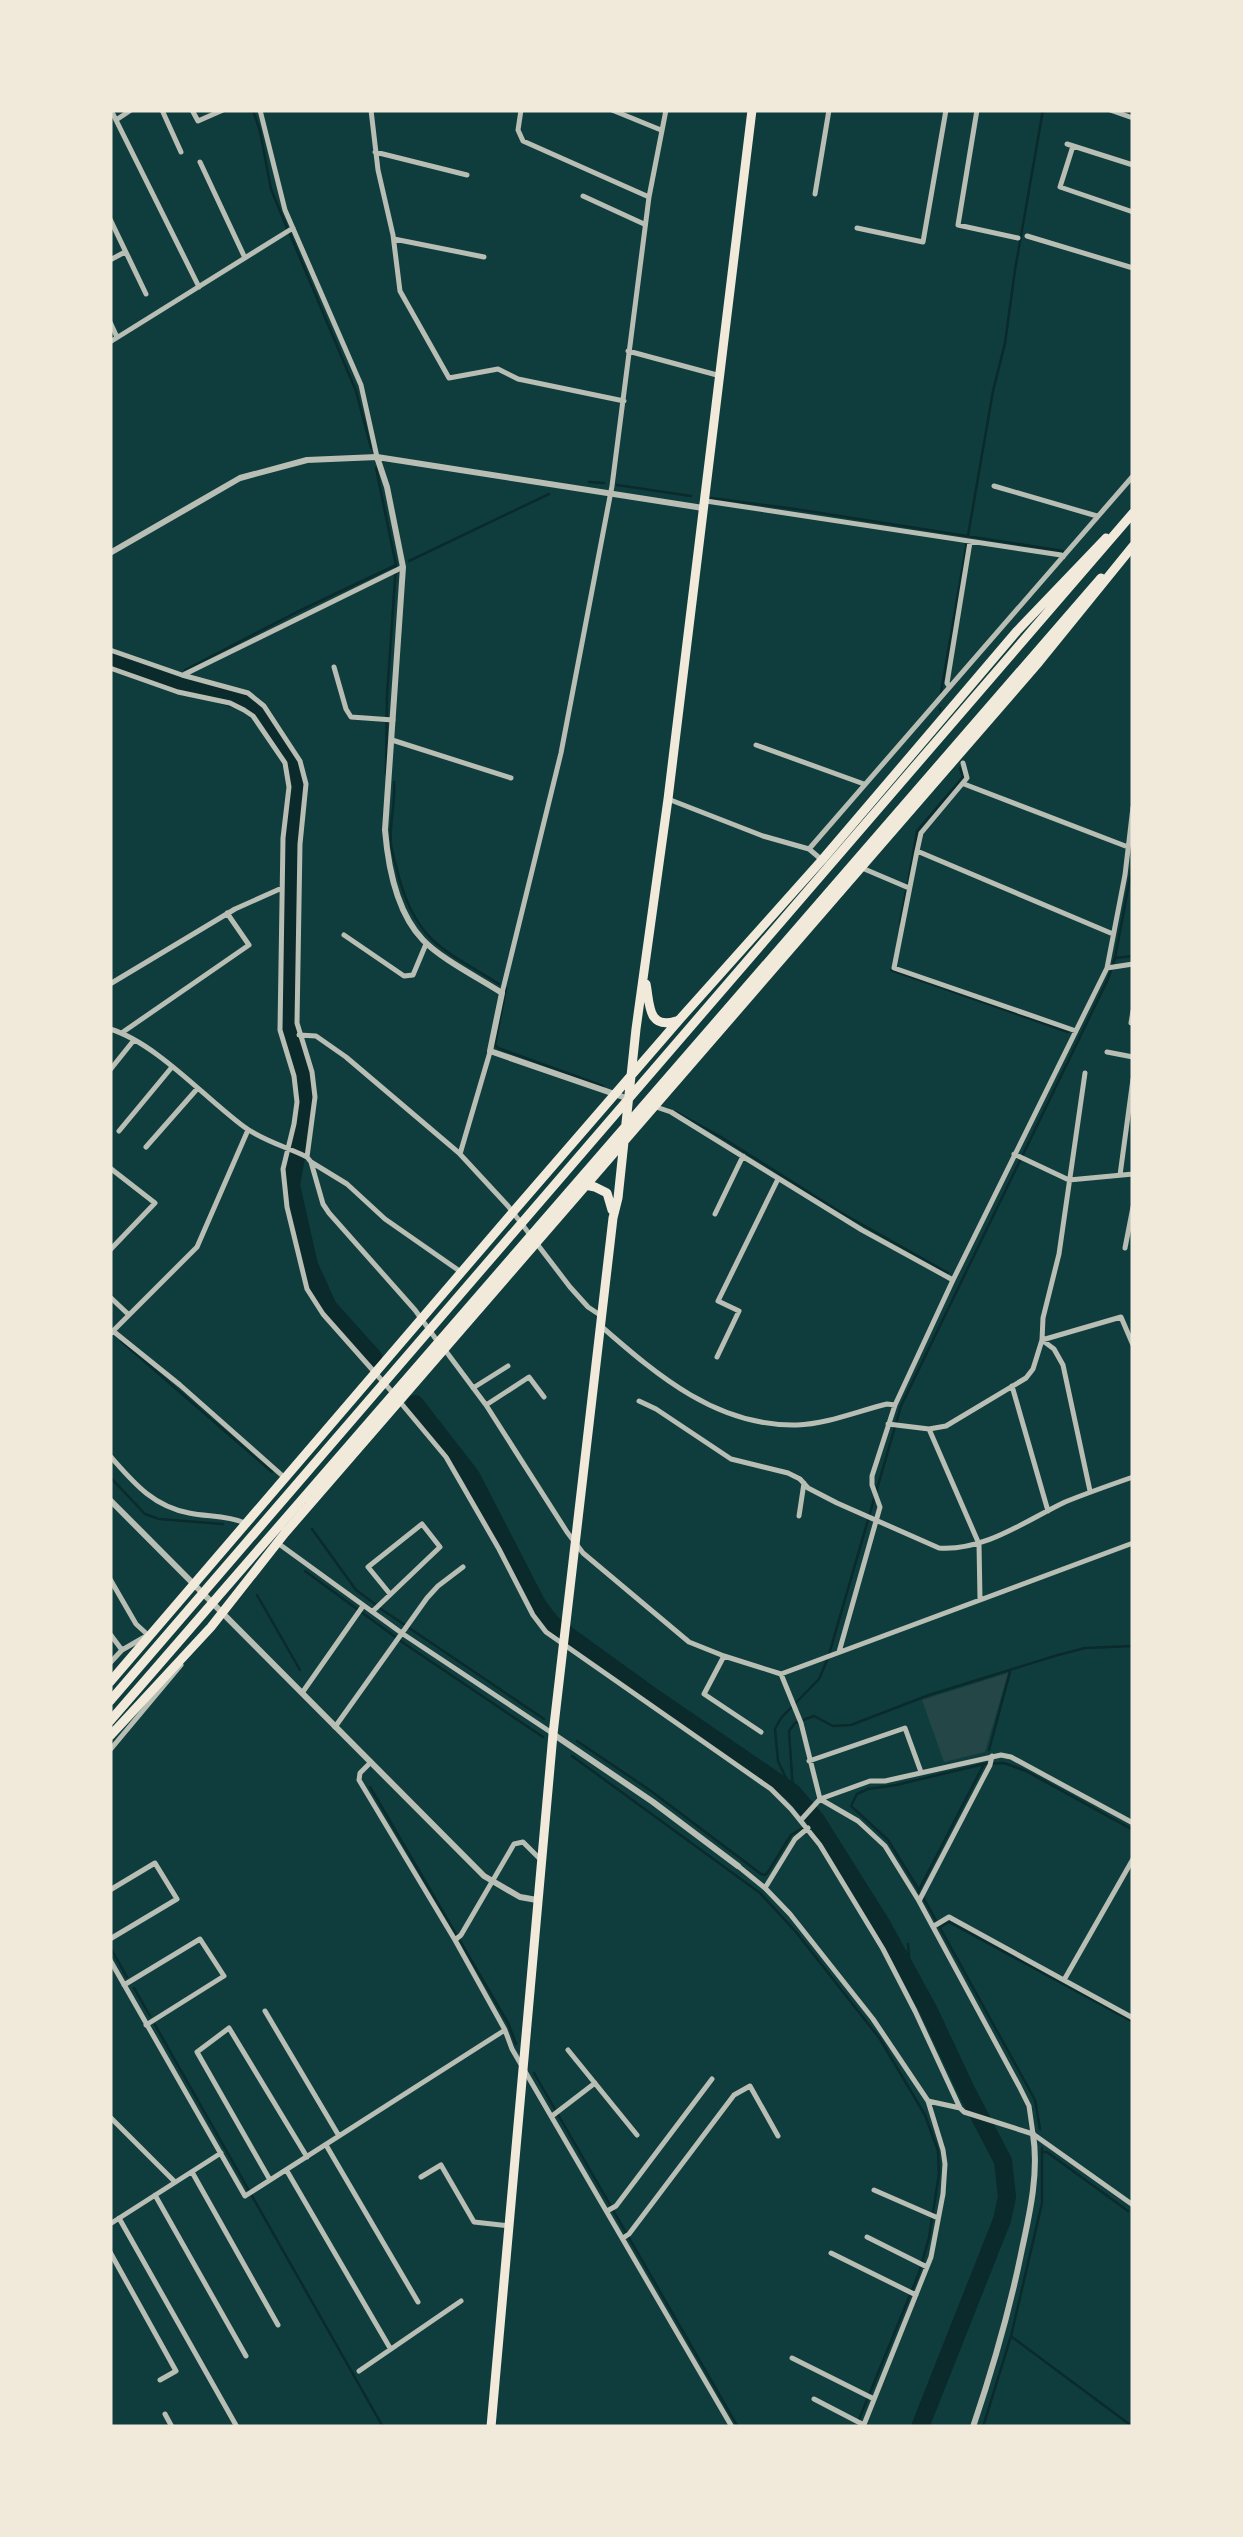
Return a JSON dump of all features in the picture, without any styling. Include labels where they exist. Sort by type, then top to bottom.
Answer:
[{"type":"highway","points":[[491,2427],[538,1900],[575,1544],[752,110]]},
{"type":"highway","points":[[110,1700],[1131,515]]},
{"type":"highway","points":[[110,1682],[1017,630],[1093,549],[1131,515]]},
{"type":"highway","points":[[110,1721],[1133,544]]},
{"type":"highway","points":[[110,1736],[211,1627],[399,1401],[1038,662],[1133,544]]},
{"type":"highway","points":[[644,976],[654,1017],[669,1023],[680,1019]]},
{"type":"highway","points":[[631,1081],[643,1097],[660,1095],[671,1087]]},
{"type":"highway","points":[[604,1108],[618,1103],[627,1114]]},
{"type":"highway","points":[[586,1185],[607,1193],[614,1218]]},
{"type":"street","points":[[111,110],[200,287]]},
{"type":"street","points":[[113,120],[131,110]]},
{"type":"street","points":[[162,110],[181,152]]},
{"type":"street","points":[[192,110],[198,122],[223,110]]},
{"type":"street","points":[[260,110],[285,210],[361,385],[387,486],[398,568],[386,850],[408,918],[426,944],[502,993]]},
{"type":"street","points":[[371,110],[400,291],[449,378],[498,369],[518,379],[624,401]]},
{"type":"street","points":[[520,110],[518,130],[523,141],[649,197]]},
{"type":"street","points":[[612,110],[661,130]]},
{"type":"street","points":[[460,1154],[490,1051],[562,753],[610,494],[649,197],[666,110]]},
{"type":"street","points":[[814,194],[829,110]]},
{"type":"street","points":[[857,228],[923,242],[946,110]]},
{"type":"street","points":[[977,110],[958,224],[1018,238]]},
{"type":"street","points":[[1110,110],[1133,118]]},
{"type":"street","points":[[1133,165],[1070,145],[1060,187],[1133,212]]},
{"type":"street","points":[[376,152],[467,175]]},
{"type":"street","points":[[200,162],[245,258]]},
{"type":"street","points":[[583,196],[646,224]]},
{"type":"street","points":[[110,219],[146,294]]},
{"type":"street","points":[[110,342],[293,228]]},
{"type":"street","points":[[1027,236],[1133,268]]},
{"type":"street","points":[[394,239],[484,257]]},
{"type":"street","points":[[110,260],[126,252]]},
{"type":"street","points":[[110,322],[117,336]]},
{"type":"street","points":[[628,351],[720,376]]},
{"type":"street","points":[[110,552],[240,478],[307,460],[378,457],[610,494],[968,540],[1063,557]]},
{"type":"street","points":[[809,849],[1063,557],[1075,549],[1133,476]]},
{"type":"street","points":[[994,486],[1098,516]]},
{"type":"street","points":[[950,686],[947,683],[968,540]]},
{"type":"street","points":[[182,675],[398,568]]},
{"type":"street","points":[[110,650],[248,693],[257,698],[295,750],[306,784],[300,844],[297,1031],[312,1072],[315,1097],[307,1158],[323,1204],[422,1319],[486,1405],[575,1544],[588,1558],[689,1642],[781,1674],[1133,1543]]},
{"type":"street","points":[[110,668],[178,692],[230,703],[252,716],[285,762],[289,786],[283,838],[282,1030],[296,1086],[296,1113],[282,1169],[307,1289],[323,1314],[446,1456],[546,1632],[771,1789],[804,1823],[883,1949],[962,2110]]},
{"type":"street","points":[[334,668],[351,717],[389,719]]},
{"type":"street","points":[[940,698],[944,706]]},
{"type":"street","points":[[392,740],[510,778]]},
{"type":"street","points":[[756,745],[864,784]]},
{"type":"street","points":[[963,764],[968,778],[921,833],[894,968],[1076,1031]]},
{"type":"street","points":[[964,784],[1128,846]]},
{"type":"street","points":[[668,798],[764,836],[809,849],[822,860]]},
{"type":"street","points":[[836,1653],[880,1507],[872,1476],[893,1425],[895,1405],[1107,968],[1133,806]]},
{"type":"street","points":[[918,852],[1113,934]]},
{"type":"street","points":[[862,868],[907,888]]},
{"type":"street","points":[[110,984],[228,913],[283,888]]},
{"type":"street","points":[[122,1032],[249,945],[228,913]]},
{"type":"street","points":[[344,935],[404,976],[413,975],[426,944]]},
{"type":"street","points":[[1107,968],[1133,964]]},
{"type":"street","points":[[718,977],[746,1000]]},
{"type":"street","points":[[1131,1023],[1133,1011]]},
{"type":"street","points":[[110,1029],[134,1040],[248,1130],[307,1158],[347,1184],[384,1218],[462,1272]]},
{"type":"street","points":[[297,1031],[316,1036],[346,1057],[460,1154],[588,1307],[672,1385],[732,1414],[796,1425],[895,1405]]},
{"type":"street","points":[[110,1070],[134,1040]]},
{"type":"street","points":[[490,1051],[671,1112],[862,1230],[953,1280]]},
{"type":"street","points":[[1107,1052],[1133,1057]]},
{"type":"street","points":[[119,1131],[172,1068]]},
{"type":"street","points":[[893,1425],[929,1429],[946,1426],[1026,1378],[1033,1369],[1059,1254],[1085,1072]]},
{"type":"street","points":[[1120,1175],[1133,1080]]},
{"type":"street","points":[[146,1147],[197,1088]]},
{"type":"street","points":[[248,1130],[197,1247],[112,1332],[180,1384],[285,1478]]},
{"type":"street","points":[[714,1214],[743,1156]]},
{"type":"street","points":[[1019,1156],[1069,1180],[1133,1174]]},
{"type":"street","points":[[110,1168],[155,1203],[110,1250]]},
{"type":"street","points":[[718,1357],[739,1311],[718,1301],[778,1179]]},
{"type":"street","points":[[1125,1248],[1133,1207]]},
{"type":"street","points":[[110,1236],[118,1242]]},
{"type":"street","points":[[110,1297],[129,1315]]},
{"type":"street","points":[[1042,1340],[1121,1318],[1133,1347]]},
{"type":"street","points":[[1042,1340],[1054,1349],[1063,1365],[1090,1492]]},
{"type":"street","points":[[473,1388],[508,1366]]},
{"type":"street","points":[[486,1405],[528,1377],[544,1397]]},
{"type":"street","points":[[1012,1386],[1048,1511]]},
{"type":"street","points":[[639,1402],[656,1409],[731,1459],[788,1473],[808,1488],[864,1516],[939,1548],[979,1544],[1090,1492],[1133,1478]]},
{"type":"street","points":[[929,1429],[979,1544],[980,1599]]},
{"type":"street","points":[[110,1456],[133,1484],[170,1507],[191,1514],[232,1517],[246,1524]]},
{"type":"street","points":[[799,1516],[804,1483]]},
{"type":"street","points":[[110,1500],[484,1876],[520,1897],[538,1900]]},
{"type":"street","points":[[279,1544],[361,1609],[376,1608],[440,1548],[422,1524],[368,1567],[390,1594]]},
{"type":"street","points":[[335,1727],[438,1586],[463,1567]]},
{"type":"street","points":[[110,1579],[136,1624],[148,1636],[122,1650],[110,1663]]},
{"type":"street","points":[[376,1608],[403,1634],[554,1734],[765,1888],[814,1942],[863,2006],[928,2101],[945,2164],[923,2266],[861,2424],[814,2400]]},
{"type":"street","points":[[302,1694],[361,1609]]},
{"type":"street","points":[[110,1750],[211,1627]]},
{"type":"street","points":[[110,1634],[122,1650]]},
{"type":"street","points":[[724,1656],[704,1694],[762,1732]]},
{"type":"street","points":[[781,1674],[800,1721],[817,1801]]},
{"type":"street","points":[[809,1761],[905,1728],[922,1772]]},
{"type":"street","points":[[765,1888],[817,1801],[870,1782],[922,1772],[1010,1757],[1133,1823]]},
{"type":"street","points":[[921,1897],[991,1760]]},
{"type":"street","points":[[370,1762],[360,1773],[360,1780],[457,1939],[512,2049],[555,2114],[732,2427]]},
{"type":"street","points":[[817,1801],[870,1830],[921,1897],[1029,2106],[1034,2145],[1032,2204],[996,2356],[973,2427]]},
{"type":"street","points":[[457,1939],[514,1844],[523,1842],[542,1861]]},
{"type":"street","points":[[1064,1980],[1133,1859]]},
{"type":"street","points":[[110,1890],[154,1864],[177,1898],[110,1939]]},
{"type":"street","points":[[937,1925],[950,1918],[1133,2018]]},
{"type":"street","points":[[124,1985],[200,1938],[224,1976],[146,2024]]},
{"type":"street","points":[[110,1960],[245,2196],[505,2030]]},
{"type":"street","points":[[265,2011],[340,2136]]},
{"type":"street","points":[[270,2180],[197,2052],[229,2028],[307,2157]]},
{"type":"street","points":[[568,2050],[638,2135]]},
{"type":"street","points":[[610,2209],[712,2079]]},
{"type":"street","points":[[555,2114],[594,2083]]},
{"type":"street","points":[[626,2236],[734,2095],[750,2086],[778,2136]]},
{"type":"street","points":[[928,2101],[1033,2134],[1133,2205]]},
{"type":"street","points":[[110,2117],[175,2182]]},
{"type":"street","points":[[326,2145],[418,2302]]},
{"type":"street","points":[[110,2224],[221,2153]]},
{"type":"street","points":[[422,2177],[441,2165],[474,2222],[510,2226]]},
{"type":"street","points":[[287,2170],[390,2348]]},
{"type":"street","points":[[192,2172],[278,2325]]},
{"type":"street","points":[[874,2190],[934,2217]]},
{"type":"street","points":[[155,2195],[246,2356]]},
{"type":"street","points":[[119,2218],[237,2427]]},
{"type":"street","points":[[867,2238],[923,2266]]},
{"type":"street","points":[[110,2252],[176,2371],[160,2380]]},
{"type":"street","points":[[831,2253],[912,2293]]},
{"type":"street","points":[[359,2372],[461,2300]]},
{"type":"street","points":[[792,2358],[870,2397]]},
{"type":"street","points":[[165,2414],[172,2427]]},
{"type":"shaded area","points":[[1008,1673],[985,1752],[944,1762],[922,1700]]},
{"type":"waterway","points":[[253,110],[271,189],[287,228]]},
{"type":"waterway","points":[[941,692],[1043,110]]},
{"type":"waterway","points":[[290,234],[356,391],[371,448]]},
{"type":"waterway","points":[[376,468],[396,565],[386,774]]},
{"type":"waterway","points":[[589,482],[604,483]]},
{"type":"waterway","points":[[617,485],[691,496]]},
{"type":"waterway","points":[[409,561],[549,494]]},
{"type":"waterway","points":[[711,498],[1063,551]]},
{"type":"waterway","points":[[185,670],[396,565]]},
{"type":"waterway","points":[[110,659],[250,703],[292,763],[298,779],[289,851],[289,1033],[306,1090],[306,1103],[291,1185],[309,1265],[328,1307],[373,1357]]},
{"type":"waterway","points":[[908,883],[917,831],[963,777],[960,768]]},
{"type":"waterway","points":[[394,782],[392,848],[414,915],[447,952],[499,984]]},
{"type":"waterway","points":[[793,1793],[778,1761],[775,1729],[819,1679],[828,1658],[901,1406],[1108,979],[1133,862]]},
{"type":"waterway","points":[[900,923],[906,891]]},
{"type":"waterway","points":[[1116,958],[1133,956]]},
{"type":"waterway","points":[[891,970],[1068,1032]]},
{"type":"waterway","points":[[506,988],[495,1045],[603,1086]]},
{"type":"waterway","points":[[676,1112],[948,1273]]},
{"type":"waterway","points":[[121,1341],[272,1472]]},
{"type":"waterway","points":[[415,1404],[471,1476],[538,1606],[552,1624],[793,1793],[816,1820],[882,1925],[928,2009],[1003,2161],[1007,2197],[1002,2220],[920,2427]]},
{"type":"waterway","points":[[110,1474],[145,1514],[159,1519],[223,1524]]},
{"type":"waterway","points":[[312,1529],[356,1590],[375,1604]]},
{"type":"waterway","points":[[305,1571],[543,1737]]},
{"type":"waterway","points":[[257,1595],[300,1670]]},
{"type":"waterway","points":[[381,1609],[544,1719]]},
{"type":"waterway","points":[[793,1791],[789,1731],[795,1723],[814,1716],[833,1726],[851,1725],[929,1695],[1058,1655],[1085,1648],[1133,1646]]},
{"type":"waterway","points":[[989,1750],[1010,1672]]},
{"type":"waterway","points":[[577,1741],[761,1874],[768,1872],[791,1835],[816,1820]]},
{"type":"waterway","points":[[572,1756],[760,1893],[796,1932],[880,2039],[925,2115],[938,2151],[939,2174],[929,2238],[919,2273],[856,2427]]},
{"type":"waterway","points":[[918,1893],[888,1840],[851,1806],[857,1794],[984,1764],[1004,1763],[1026,1771],[1133,1830]]},
{"type":"waterway","points":[[919,1890],[984,1764]]},
{"type":"waterway","points":[[370,1787],[508,2023],[516,2044]]},
{"type":"waterway","points":[[923,1897],[1035,2100],[1040,2129]]},
{"type":"waterway","points":[[942,1926],[949,1922],[1133,2022]]},
{"type":"waterway","points":[[904,1964],[909,1958],[908,1944]]},
{"type":"waterway","points":[[111,1949],[127,1977]]},
{"type":"waterway","points":[[134,1988],[150,2016]]},
{"type":"waterway","points":[[155,2025],[383,2427]]},
{"type":"waterway","points":[[534,2073],[738,2427]]},
{"type":"waterway","points":[[983,2427],[1011,2336],[1042,2203],[1042,2148]]},
{"type":"waterway","points":[[1044,2152],[1128,2211]]},
{"type":"waterway","points":[[1012,2337],[1133,2427]]}]
